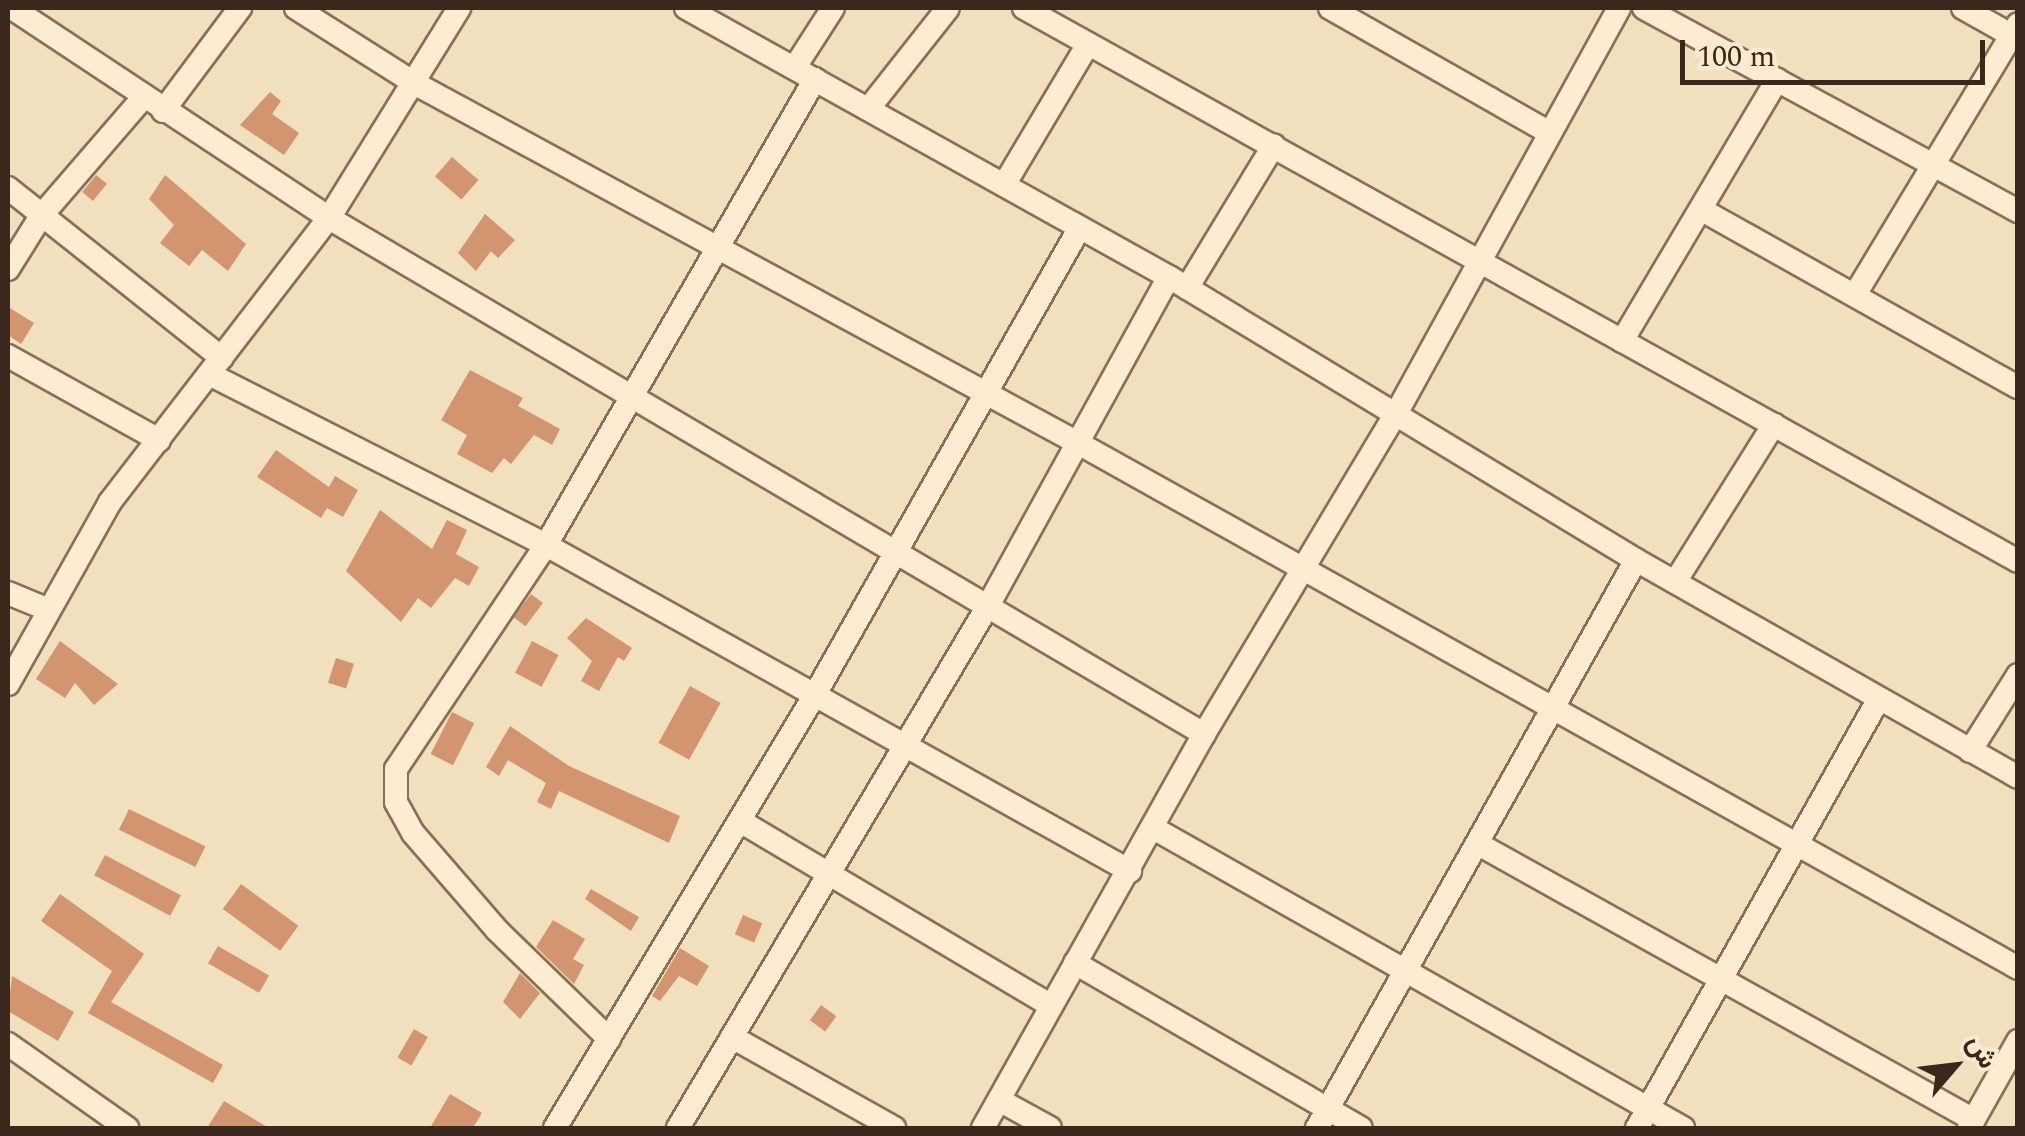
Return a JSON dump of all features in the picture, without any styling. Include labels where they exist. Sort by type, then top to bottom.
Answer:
[{"type":"street","points":[[12,8],[329,218],[626,398],[895,547],[1204,734]]},
{"type":"street","points":[[163,111],[240,8]]},
{"type":"street","points":[[296,8],[414,82],[1078,442],[1555,714],[2018,968]]},
{"type":"street","points":[[8,684],[110,502],[329,218],[459,8]]},
{"type":"street","points":[[686,8],[1178,282],[1636,560],[2018,777]]},
{"type":"street","points":[[609,1039],[497,930],[413,833],[396,802],[396,770],[546,545],[626,398],[717,248],[805,73],[833,8]]},
{"type":"street","points":[[869,108],[948,8]]},
{"type":"street","points":[[1024,8],[2018,561]]},
{"type":"street","points":[[983,1128],[1155,829],[1204,734],[1396,412],[1619,8]]},
{"type":"street","points":[[1644,8],[2018,211]]},
{"type":"street","points":[[1856,293],[2015,33],[1963,8]]},
{"type":"street","points":[[1338,10],[1550,133]]},
{"type":"street","points":[[1004,186],[1088,44]]},
{"type":"street","points":[[1622,341],[1777,80]]},
{"type":"street","points":[[8,269],[41,216],[143,98]]},
{"type":"street","points":[[678,1128],[989,604],[1078,442],[1178,282],[1274,145]]},
{"type":"street","points":[[8,188],[216,367],[546,545],[813,698],[1130,871]]},
{"type":"street","points":[[1702,210],[2018,387]]},
{"type":"street","points":[[555,1128],[813,698],[895,547],[1079,228]]},
{"type":"street","points":[[8,356],[159,440]]},
{"type":"street","points":[[1674,582],[1774,424]]},
{"type":"street","points":[[1322,1119],[1555,714],[1636,560]]},
{"type":"street","points":[[8,593],[49,610]]},
{"type":"street","points":[[1970,751],[2018,675]]},
{"type":"street","points":[[1643,1119],[1878,700]]},
{"type":"street","points":[[740,821],[826,876],[1051,1006]]},
{"type":"street","points":[[1155,829],[1643,1119],[1682,1128]]},
{"type":"street","points":[[1480,845],[1971,1124],[2018,1042]]},
{"type":"street","points":[[1075,963],[1322,1119],[1360,1128]]},
{"type":"street","points":[[732,1037],[894,1128]]},
{"type":"street","points":[[8,1044],[127,1128]]},
{"type":"street","points":[[999,1100],[1050,1128]]},
{"type":"building","points":[[270,92],[281,101],[272,114],[299,133],[284,155],[240,125]]},
{"type":"building","points":[[452,157],[478,180],[461,200],[435,177]]},
{"type":"building","points":[[96,175],[107,184],[93,201],[82,192]]},
{"type":"building","points":[[165,175],[246,244],[228,271],[202,250],[189,266],[160,243],[174,225],[149,199]]},
{"type":"building","points":[[485,214],[515,240],[498,258],[491,251],[476,271],[458,253]]},
{"type":"building","points":[[8,307],[34,323],[21,344],[8,335]]},
{"type":"building","points":[[470,370],[523,398],[518,406],[560,429],[552,445],[534,435],[511,464],[504,458],[492,473],[457,454],[467,435],[441,420]]},
{"type":"building","points":[[276,450],[329,487],[335,476],[358,490],[343,517],[327,508],[321,518],[257,477]]},
{"type":"building","points":[[380,510],[432,549],[447,520],[467,530],[456,554],[479,567],[469,586],[455,578],[431,608],[418,598],[401,622],[346,571]]},
{"type":"building","points":[[531,594],[543,603],[526,626],[514,617]]},
{"type":"building","points":[[586,618],[632,648],[624,661],[618,657],[599,691],[581,681],[592,661],[567,638]]},
{"type":"building","points":[[60,641],[118,684],[94,705],[75,683],[65,698],[36,679]]},
{"type":"building","points":[[532,641],[558,655],[542,687],[515,673]]},
{"type":"building","points":[[336,658],[354,664],[346,689],[328,683]]},
{"type":"building","points":[[690,686],[721,703],[689,760],[658,743]]},
{"type":"building","points":[[452,712],[474,723],[453,765],[431,754]]},
{"type":"building","points":[[510,726],[569,766],[680,816],[669,843],[559,791],[551,809],[537,802],[546,783],[508,760],[499,776],[486,767]]},
{"type":"building","points":[[129,809],[205,846],[195,867],[119,830]]},
{"type":"building","points":[[105,855],[181,895],[170,916],[94,875]]},
{"type":"building","points":[[241,884],[298,926],[280,951],[223,909]]},
{"type":"building","points":[[591,889],[639,917],[631,931],[585,899]]},
{"type":"building","points":[[60,894],[144,954],[111,1002],[223,1065],[213,1083],[88,1013],[112,971],[41,921]]},
{"type":"building","points":[[743,915],[762,923],[754,943],[735,934]]},
{"type":"building","points":[[553,920],[585,939],[573,959],[584,965],[574,984],[536,947]]},
{"type":"building","points":[[218,946],[269,976],[259,993],[208,963]]},
{"type":"building","points":[[680,948],[709,966],[697,986],[679,976],[660,1001],[652,996]]},
{"type":"building","points":[[520,973],[540,993],[520,1019],[503,1002]]},
{"type":"building","points":[[12,976],[74,1012],[58,1041],[8,1011]]},
{"type":"building","points":[[821,1005],[836,1016],[825,1032],[810,1020]]},
{"type":"building","points":[[414,1029],[428,1037],[411,1066],[398,1058]]},
{"type":"building","points":[[450,1094],[482,1113],[473,1128],[430,1128]]},
{"type":"building","points":[[224,1101],[269,1128],[207,1128]]}]
